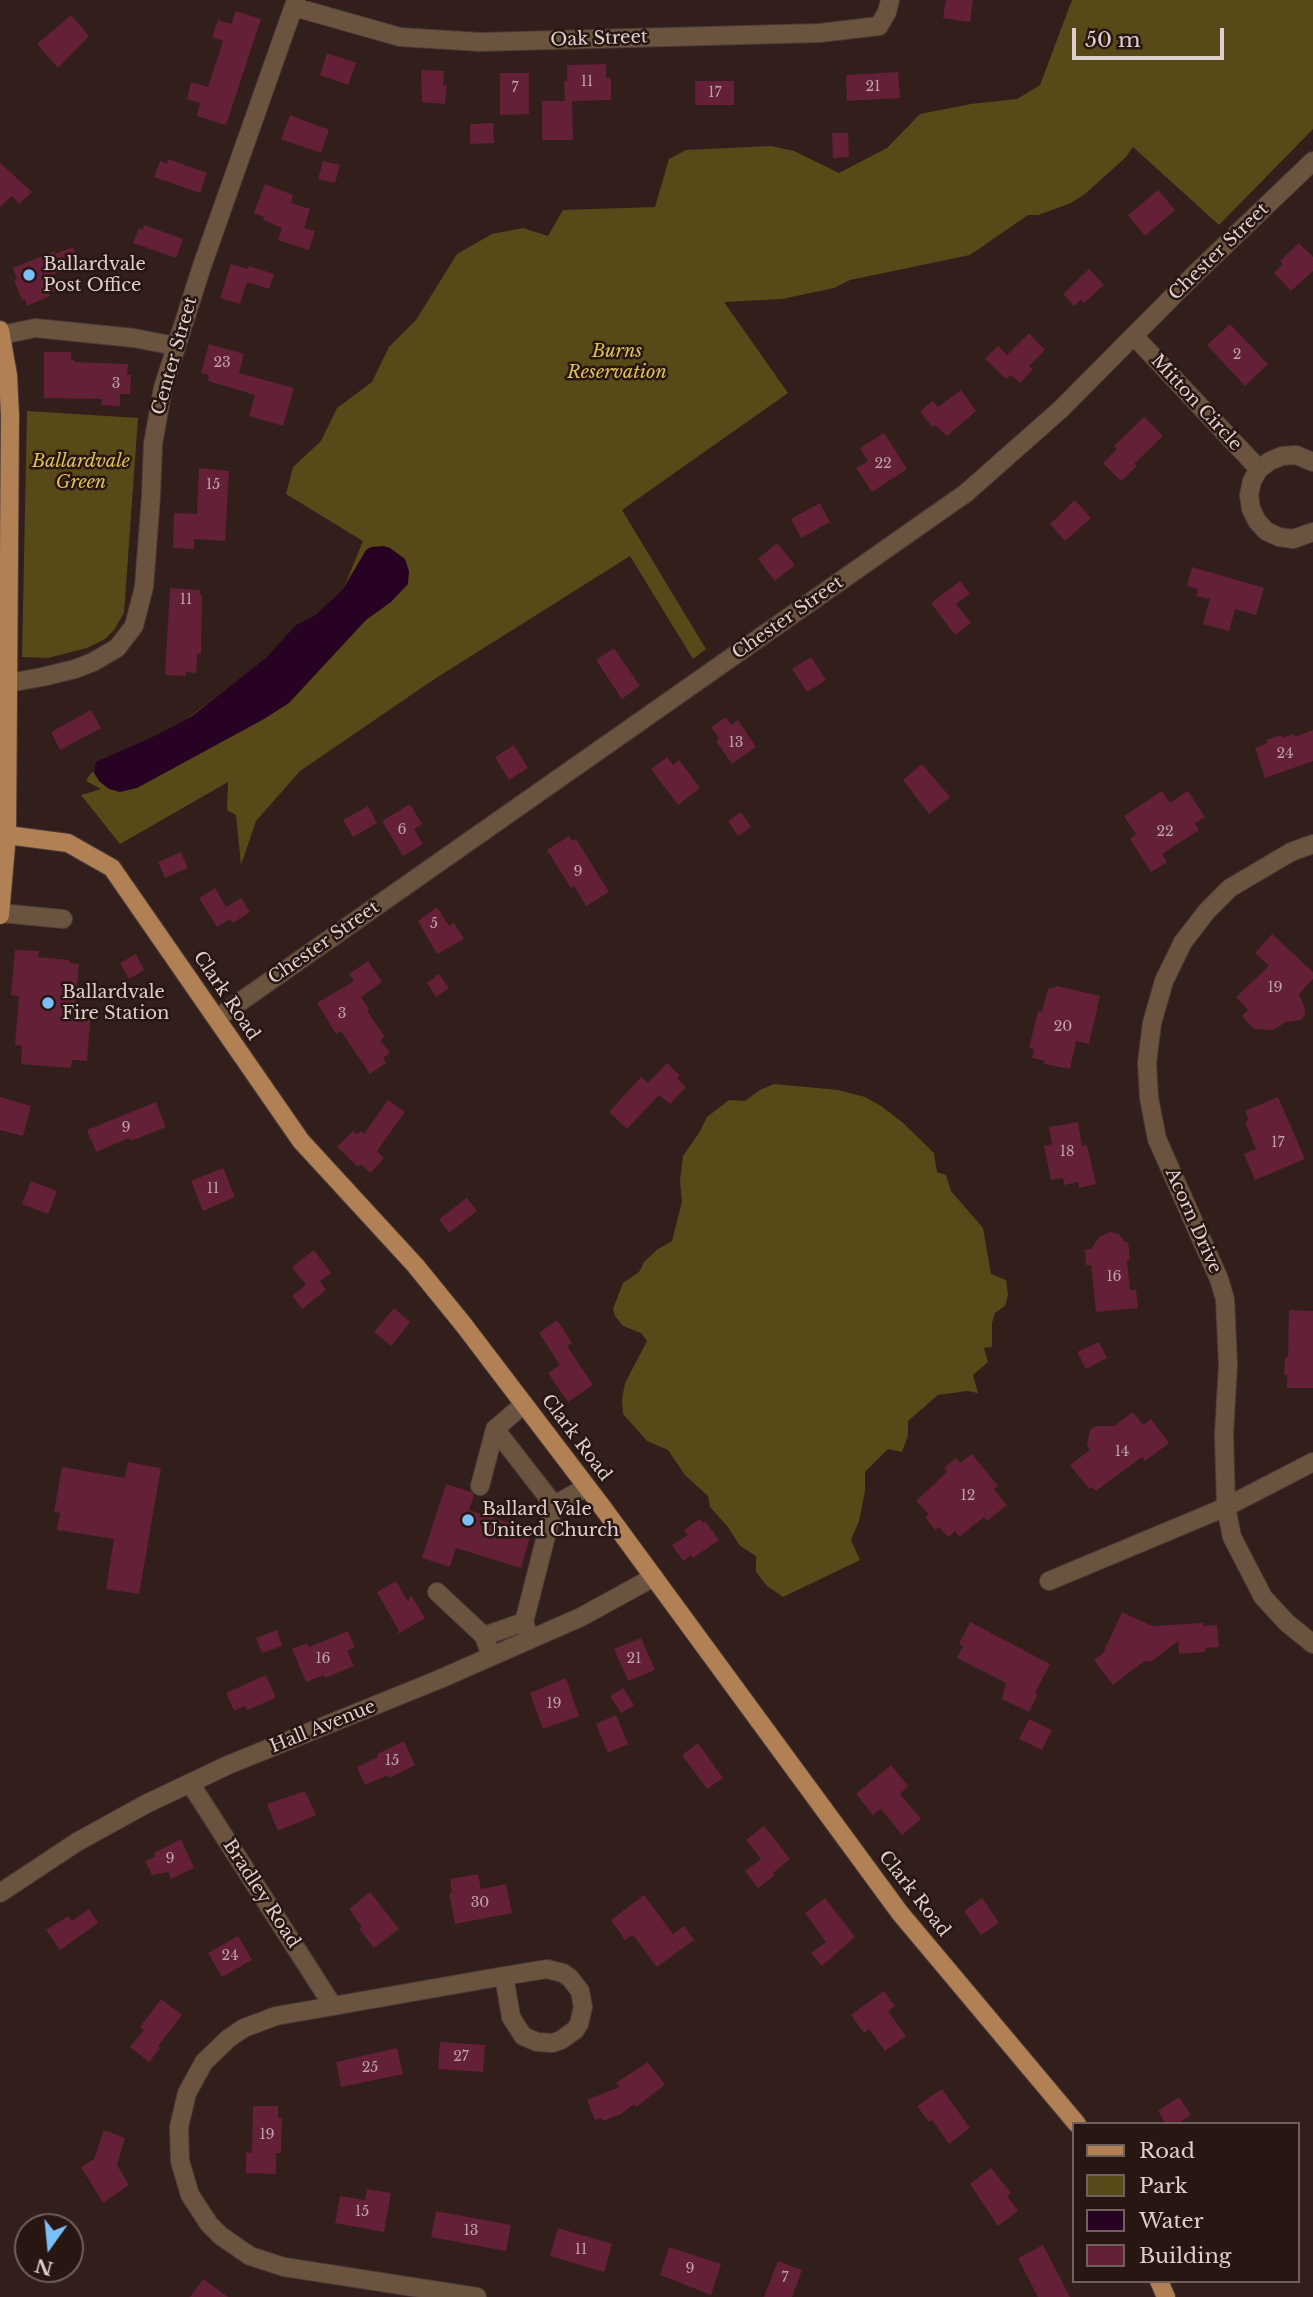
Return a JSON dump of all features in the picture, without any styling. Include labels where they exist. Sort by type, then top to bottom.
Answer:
[{"type":"main road","points":[[0,914],[7,835],[8,683],[4,633],[5,462],[9,384],[1,332]]},
{"type":"main road","name":"Clark Road","points":[[7,835],[68,844],[112,868],[301,1141],[415,1265],[587,1487],[900,1913],[1075,2122]]},
{"type":"street","name":"Oak Street","points":[[295,4],[400,37],[480,42],[820,33],[879,26],[890,0]]},
{"type":"street","name":"Center Street","points":[[8,683],[53,675],[93,662],[117,648],[134,626],[141,604],[147,558],[155,422],[175,346],[295,4]]},
{"type":"street","name":"Chester Street","points":[[217,1018],[966,493],[1061,409],[1313,161]]},
{"type":"street","points":[[1,332],[39,328],[134,338],[175,346]]},
{"type":"street","name":"Mitton Circle","points":[[1134,336],[1259,469]]},
{"type":"street","points":[[1313,462],[1296,455],[1282,456],[1270,461],[1259,469],[1252,481],[1249,495],[1257,522],[1266,531],[1293,539],[1313,532]]},
{"type":"street","name":"Acorn Drive","points":[[1313,844],[1291,852],[1230,888],[1207,911],[1183,942],[1164,981],[1152,1023],[1147,1063],[1149,1098],[1157,1139],[1219,1279],[1225,1299],[1228,1365],[1224,1434],[1226,1507],[1232,1537],[1263,1597],[1287,1623],[1313,1644]]},
{"type":"street","points":[[0,914],[63,919]]},
{"type":"street","points":[[480,1486],[495,1429],[524,1404]]},
{"type":"street","points":[[495,1429],[554,1505]]},
{"type":"street","points":[[1049,1581],[1226,1507],[1313,1462]]},
{"type":"street","points":[[530,1639],[524,1622],[554,1505],[587,1487]]},
{"type":"street","name":"Hall Avenue","points":[[0,1893],[77,1842],[146,1804],[581,1617],[654,1577]]},
{"type":"street","points":[[437,1592],[484,1636],[491,1656]]},
{"type":"street","points":[[484,1636],[524,1622]]},
{"type":"street","name":"Bradley Road","points":[[190,1783],[333,2006]]},
{"type":"street","points":[[477,2297],[267,2262],[250,2256],[221,2236],[199,2210],[190,2194],[180,2161],[179,2127],[187,2093],[204,2063],[229,2038],[259,2021],[276,2016],[504,1976],[547,1969],[563,1973],[580,1991],[583,2007],[575,2031],[553,2043],[537,2042],[523,2036],[511,2017],[504,1976]]},
{"type":"green space","name":"Burns Reservation","points":[[1072,0],[1313,0],[1313,129],[1219,225],[1133,147],[1125,158],[1085,194],[1071,203],[1038,215],[1028,215],[970,255],[850,280],[834,288],[782,299],[724,302],[788,393],[622,510],[706,649],[693,659],[630,556],[433,680],[300,771],[256,821],[241,865],[236,815],[227,810],[228,782],[120,844],[81,795],[101,789],[86,781],[90,774],[188,718],[260,667],[340,597],[363,541],[286,494],[293,467],[321,441],[337,408],[372,382],[389,347],[416,320],[457,254],[492,234],[523,228],[548,236],[563,210],[655,207],[669,159],[686,150],[771,146],[794,151],[839,173],[887,148],[920,114],[1017,99],[1040,85]]},
{"type":"green space","name":"Ballardvale Green","points":[[27,411],[138,418],[124,613],[105,639],[87,648],[48,658],[22,657]]},
{"type":"green space","points":[[774,1084],[838,1090],[865,1097],[902,1122],[934,1153],[937,1172],[946,1175],[951,1191],[983,1228],[991,1274],[1006,1280],[1008,1295],[1005,1306],[995,1313],[992,1323],[992,1347],[984,1348],[988,1362],[973,1375],[978,1393],[967,1391],[938,1395],[908,1421],[908,1436],[902,1452],[888,1449],[865,1472],[865,1491],[859,1521],[851,1540],[860,1560],[783,1597],[767,1586],[756,1572],[756,1556],[740,1546],[710,1507],[708,1496],[685,1475],[668,1450],[647,1441],[623,1414],[625,1383],[647,1341],[641,1333],[623,1326],[613,1309],[623,1283],[639,1272],[644,1262],[658,1249],[672,1241],[682,1202],[680,1181],[683,1156],[707,1117],[729,1100],[745,1101]]},
{"type":"water","points":[[384,546],[405,559],[409,571],[408,584],[391,602],[366,620],[289,703],[137,788],[120,792],[109,789],[100,782],[94,773],[96,762],[192,716],[266,658],[296,625],[316,615],[343,589],[366,550]]},
{"type":"building","points":[[946,0],[973,0],[970,22],[943,18]]},
{"type":"building","points":[[236,11],[261,19],[226,125],[197,116],[200,103],[187,99],[191,82],[208,87],[223,41],[212,37],[218,20],[231,24]]},
{"type":"building","points":[[71,15],[89,36],[58,68],[37,44]]},
{"type":"building","points":[[327,53],[356,63],[348,85],[320,75]]},
{"type":"building","points":[[606,64],[606,78],[611,78],[611,100],[572,101],[573,140],[542,140],[542,101],[565,101],[564,81],[567,81],[567,65]]},
{"type":"building","points":[[421,70],[444,71],[443,85],[447,85],[445,104],[422,102]]},
{"type":"building","points":[[898,72],[900,98],[847,101],[846,75]]},
{"type":"building","points":[[500,73],[529,73],[529,114],[500,115]]},
{"type":"building","points":[[695,81],[734,81],[734,105],[695,105]]},
{"type":"building","points":[[290,115],[329,130],[321,153],[281,139]]},
{"type":"building","points":[[493,123],[494,143],[470,144],[470,124]]},
{"type":"building","points":[[832,133],[848,133],[849,157],[833,158]]},
{"type":"building","points":[[168,159],[207,173],[200,193],[154,177],[160,161],[167,164]]},
{"type":"building","points":[[323,161],[340,165],[335,183],[318,179]]},
{"type":"building","points":[[0,163],[32,192],[19,204],[12,196],[0,207]]},
{"type":"building","points":[[265,184],[293,195],[291,203],[310,209],[304,228],[315,231],[309,250],[278,240],[282,228],[254,213]]},
{"type":"building","points":[[1158,190],[1175,210],[1145,236],[1128,215]]},
{"type":"building","points":[[144,225],[183,239],[176,258],[133,243],[139,228],[143,230]]},
{"type":"building","points":[[1299,243],[1313,257],[1313,271],[1291,291],[1274,273],[1283,264],[1280,261]]},
{"type":"building","name":"Ballardvale Post Office","points":[[73,247],[80,263],[53,274],[59,290],[27,306],[14,280],[17,279],[13,268],[54,251],[55,254]]},
{"type":"building","points":[[231,264],[248,269],[249,266],[274,274],[269,289],[247,282],[240,304],[220,298]]},
{"type":"building","points":[[1089,269],[1104,285],[1084,303],[1081,300],[1074,306],[1063,294]]},
{"type":"building","points":[[1230,324],[1268,364],[1245,386],[1207,345]]},
{"type":"building","points":[[1029,333],[1045,350],[1029,366],[1033,369],[1020,383],[1011,375],[1006,379],[985,359],[998,346],[1007,355]]},
{"type":"building","points":[[209,344],[244,354],[239,373],[294,388],[283,426],[249,416],[255,395],[208,381],[209,375],[201,373]]},
{"type":"building","points":[[44,352],[71,352],[71,360],[75,360],[74,362],[128,364],[127,375],[131,375],[130,394],[120,394],[120,406],[101,405],[102,399],[44,398]]},
{"type":"building","points":[[961,390],[976,411],[947,436],[935,425],[932,427],[920,411],[933,401],[938,407]]},
{"type":"building","points":[[1144,417],[1163,436],[1121,481],[1103,463],[1117,449],[1114,446]]},
{"type":"building","points":[[884,433],[907,469],[872,492],[856,468],[868,461],[860,448]]},
{"type":"building","points":[[199,468],[229,471],[225,541],[194,539],[194,549],[173,548],[174,513],[197,514]]},
{"type":"building","points":[[1075,500],[1091,518],[1065,541],[1050,524]]},
{"type":"building","points":[[820,503],[830,522],[801,538],[791,519]]},
{"type":"building","points":[[777,543],[795,565],[775,581],[758,559]]},
{"type":"building","points":[[1192,567],[1264,588],[1256,615],[1235,609],[1229,631],[1203,624],[1210,599],[1196,596],[1198,589],[1187,586]]},
{"type":"building","points":[[960,581],[970,594],[956,604],[971,623],[955,635],[931,603]]},
{"type":"building","points":[[170,588],[200,590],[202,595],[201,654],[197,654],[196,673],[186,672],[186,676],[165,675]]},
{"type":"building","points":[[614,648],[640,686],[622,699],[596,660]]},
{"type":"building","points":[[811,657],[826,680],[807,692],[792,669]]},
{"type":"building","points":[[91,710],[101,728],[60,750],[51,732]]},
{"type":"building","points":[[726,717],[731,725],[738,720],[756,747],[732,764],[716,741],[719,738],[711,727]]},
{"type":"building","points":[[1313,730],[1313,761],[1265,778],[1255,748],[1267,743],[1266,740],[1281,735],[1282,738],[1294,734],[1295,737]]},
{"type":"building","points":[[514,745],[528,768],[509,780],[495,757]]},
{"type":"building","points":[[667,757],[673,765],[679,760],[700,788],[678,805],[651,769]]},
{"type":"building","points":[[922,764],[950,797],[929,814],[903,780]]},
{"type":"building","points":[[1162,791],[1170,803],[1188,791],[1205,817],[1195,823],[1199,830],[1162,854],[1167,862],[1151,872],[1130,839],[1136,834],[1124,816]]},
{"type":"building","points":[[410,804],[422,824],[414,829],[423,844],[403,856],[382,821]]},
{"type":"building","points":[[368,806],[377,823],[353,837],[343,820]]},
{"type":"building","points":[[741,812],[751,827],[738,836],[728,821]]},
{"type":"building","points":[[569,836],[572,841],[576,839],[609,892],[586,906],[547,850]]},
{"type":"building","points":[[181,852],[188,868],[165,878],[158,862]]},
{"type":"building","points":[[215,888],[226,907],[241,898],[250,912],[233,923],[230,919],[217,927],[199,898]]},
{"type":"building","points":[[437,907],[449,926],[454,923],[464,939],[437,954],[418,921]]},
{"type":"building","points":[[1272,934],[1313,972],[1313,979],[1299,994],[1305,1008],[1301,1020],[1286,1022],[1273,1030],[1254,1029],[1242,1016],[1248,1010],[1236,997],[1269,966],[1255,953]]},
{"type":"building","name":"Ballardvale Fire Station","points":[[15,950],[39,951],[38,957],[69,960],[69,963],[79,964],[75,1009],[91,1011],[87,1061],[72,1060],[71,1068],[21,1064],[22,1046],[15,1045],[19,996],[11,995]]},
{"type":"building","points":[[136,954],[144,970],[129,979],[120,963]]},
{"type":"building","points":[[368,961],[382,982],[361,997],[385,1037],[380,1040],[390,1053],[383,1058],[386,1063],[370,1074],[341,1031],[336,1034],[317,1003],[354,981],[349,974]]},
{"type":"building","points":[[439,974],[449,988],[436,997],[427,983]]},
{"type":"building","points":[[1057,986],[1100,996],[1089,1044],[1076,1041],[1070,1069],[1044,1064],[1045,1061],[1032,1058],[1034,1049],[1029,1048],[1038,1011],[1042,1012],[1048,989]]},
{"type":"building","points":[[667,1063],[680,1075],[677,1078],[686,1087],[670,1104],[659,1095],[627,1129],[609,1112],[641,1077],[648,1083]]},
{"type":"building","points":[[0,1097],[31,1106],[23,1136],[0,1130]]},
{"type":"building","points":[[1278,1097],[1305,1159],[1255,1180],[1244,1154],[1256,1149],[1245,1122],[1249,1120],[1245,1111]]},
{"type":"building","points":[[388,1100],[405,1112],[377,1151],[384,1158],[370,1173],[361,1164],[358,1167],[337,1147],[353,1131],[357,1135],[361,1131],[364,1134]]},
{"type":"building","points":[[156,1102],[166,1127],[96,1152],[87,1130]]},
{"type":"building","points":[[1078,1122],[1082,1146],[1087,1145],[1096,1184],[1079,1188],[1078,1182],[1064,1185],[1063,1178],[1051,1180],[1044,1146],[1052,1144],[1049,1127]]},
{"type":"building","points":[[223,1168],[235,1197],[203,1211],[191,1181]]},
{"type":"building","points":[[31,1181],[57,1191],[48,1214],[22,1204]]},
{"type":"building","points":[[467,1198],[477,1211],[449,1233],[439,1219]]},
{"type":"building","points":[[1110,1232],[1119,1234],[1128,1242],[1130,1290],[1136,1290],[1138,1308],[1096,1312],[1091,1265],[1086,1265],[1085,1250],[1091,1249],[1099,1237]]},
{"type":"building","points":[[314,1250],[331,1273],[320,1281],[326,1290],[302,1309],[292,1296],[306,1285],[292,1267]]},
{"type":"building","points":[[394,1308],[410,1322],[391,1346],[374,1332]]},
{"type":"building","points":[[1289,1310],[1313,1311],[1313,1388],[1287,1388],[1287,1375],[1284,1375],[1285,1357],[1288,1357]]},
{"type":"building","points":[[557,1320],[572,1343],[567,1346],[593,1385],[568,1402],[548,1373],[560,1365],[539,1333]]},
{"type":"building","points":[[1099,1342],[1107,1358],[1086,1369],[1077,1352]]},
{"type":"building","points":[[1133,1412],[1143,1425],[1151,1419],[1169,1443],[1145,1461],[1142,1457],[1096,1491],[1092,1487],[1089,1489],[1070,1465],[1090,1450],[1087,1445],[1090,1430],[1096,1426],[1114,1426]]},
{"type":"building","points":[[972,1454],[998,1486],[994,1489],[1007,1505],[987,1521],[984,1517],[959,1537],[955,1531],[948,1537],[939,1527],[935,1530],[925,1517],[929,1514],[916,1501],[947,1472],[944,1468],[956,1458],[960,1463]]},
{"type":"building","points":[[128,1462],[161,1468],[139,1594],[106,1589],[114,1539],[57,1530],[60,1513],[54,1512],[62,1467],[125,1478]]},
{"type":"building","name":"Ballard Vale United Church","points":[[446,1484],[474,1495],[469,1510],[532,1530],[521,1568],[456,1548],[450,1567],[422,1558]]},
{"type":"building","points":[[700,1519],[703,1523],[706,1522],[719,1540],[693,1558],[691,1555],[683,1561],[672,1545],[688,1535],[684,1530]]},
{"type":"building","points":[[396,1581],[408,1602],[411,1595],[425,1618],[398,1634],[399,1631],[377,1592]]},
{"type":"building","points":[[1122,1612],[1152,1626],[1203,1623],[1203,1626],[1217,1625],[1219,1647],[1205,1648],[1205,1652],[1179,1654],[1178,1641],[1152,1661],[1143,1662],[1113,1685],[1094,1660],[1103,1653]]},
{"type":"building","points":[[970,1622],[1050,1664],[1035,1693],[1038,1694],[1029,1712],[1002,1699],[1006,1683],[957,1658],[963,1646],[959,1644]]},
{"type":"building","points":[[277,1630],[282,1646],[262,1653],[256,1638]]},
{"type":"building","points":[[348,1631],[355,1647],[347,1651],[354,1666],[325,1678],[324,1675],[306,1682],[292,1649],[307,1643],[309,1647]]},
{"type":"building","points":[[641,1638],[655,1670],[628,1681],[614,1649]]},
{"type":"building","points":[[266,1675],[276,1698],[247,1710],[245,1706],[234,1711],[226,1693]]},
{"type":"building","points":[[566,1678],[579,1716],[543,1729],[530,1693]]},
{"type":"building","points":[[623,1688],[634,1705],[621,1713],[610,1696]]},
{"type":"building","points":[[616,1715],[628,1744],[608,1753],[596,1724]]},
{"type":"building","points":[[1029,1719],[1052,1730],[1042,1750],[1019,1739]]},
{"type":"building","points":[[404,1741],[415,1765],[389,1778],[388,1775],[365,1785],[357,1767]]},
{"type":"building","points":[[698,1743],[723,1778],[707,1789],[682,1755]]},
{"type":"building","points":[[891,1765],[908,1786],[900,1794],[921,1819],[902,1835],[881,1809],[873,1815],[856,1794]]},
{"type":"building","points":[[305,1791],[316,1815],[278,1831],[267,1804]]},
{"type":"building","points":[[764,1826],[790,1859],[758,1888],[745,1871],[761,1859],[746,1840]]},
{"type":"building","points":[[181,1839],[194,1868],[171,1879],[168,1872],[152,1875],[145,1861],[155,1857],[154,1853]]},
{"type":"building","points":[[478,1874],[481,1889],[506,1884],[512,1913],[455,1924],[449,1893],[452,1893],[450,1879]]},
{"type":"building","points":[[370,1892],[399,1929],[374,1948],[359,1929],[362,1927],[349,1909]]},
{"type":"building","points":[[644,1895],[673,1934],[684,1926],[694,1940],[657,1967],[633,1935],[625,1940],[611,1920]]},
{"type":"building","points":[[825,1898],[855,1937],[822,1966],[811,1953],[826,1942],[805,1913]]},
{"type":"building","points":[[982,1898],[999,1923],[981,1935],[964,1911]]},
{"type":"building","points":[[89,1909],[98,1923],[60,1950],[46,1930],[68,1916],[72,1921]]},
{"type":"building","points":[[238,1936],[252,1960],[222,1977],[208,1953]]},
{"type":"building","points":[[884,1991],[895,2006],[888,2011],[906,2036],[885,2051],[869,2029],[864,2033],[851,2015]]},
{"type":"building","points":[[161,1999],[182,2015],[149,2062],[130,2047],[144,2030],[140,2027]]},
{"type":"building","points":[[440,2042],[485,2045],[483,2072],[438,2069]]},
{"type":"building","points":[[397,2048],[403,2074],[341,2087],[336,2062]]},
{"type":"building","points":[[648,2062],[665,2085],[636,2107],[634,2104],[621,2114],[603,2121],[601,2118],[595,2120],[587,2100],[619,2087],[616,2083]]},
{"type":"building","points":[[942,2089],[970,2128],[949,2144],[932,2120],[929,2122],[917,2106]]},
{"type":"building","points":[[1179,2097],[1191,2115],[1180,2122],[1165,2122],[1158,2111]]},
{"type":"building","points":[[253,2106],[278,2106],[278,2118],[282,2118],[281,2153],[276,2153],[276,2174],[246,2173],[246,2152],[252,2153]]},
{"type":"building","points":[[104,2130],[125,2138],[117,2165],[129,2185],[103,2203],[81,2167],[94,2159]]},
{"type":"building","points":[[991,2168],[1011,2193],[1007,2196],[1018,2211],[998,2226],[970,2184]]},
{"type":"building","points":[[367,2189],[391,2193],[384,2232],[335,2223],[340,2196],[365,2200]]},
{"type":"building","points":[[436,2211],[511,2225],[506,2251],[431,2237]]},
{"type":"building","points":[[558,2228],[612,2244],[604,2272],[550,2256]]},
{"type":"building","points":[[1043,2245],[1070,2297],[1038,2297],[1027,2276],[1018,2258]]},
{"type":"building","points":[[669,2247],[721,2264],[711,2295],[660,2275]]},
{"type":"building","points":[[778,2261],[802,2270],[792,2297],[764,2297]]},
{"type":"building","points":[[203,2279],[228,2297],[190,2297]]},
{"type":"place","name":"Ballardvale Post Office","points":[[29,275]]},
{"type":"place","name":"Ballardvale Fire Station","points":[[48,1003]]},
{"type":"place","name":"Ballard Vale United Church","points":[[468,1520]]}]
